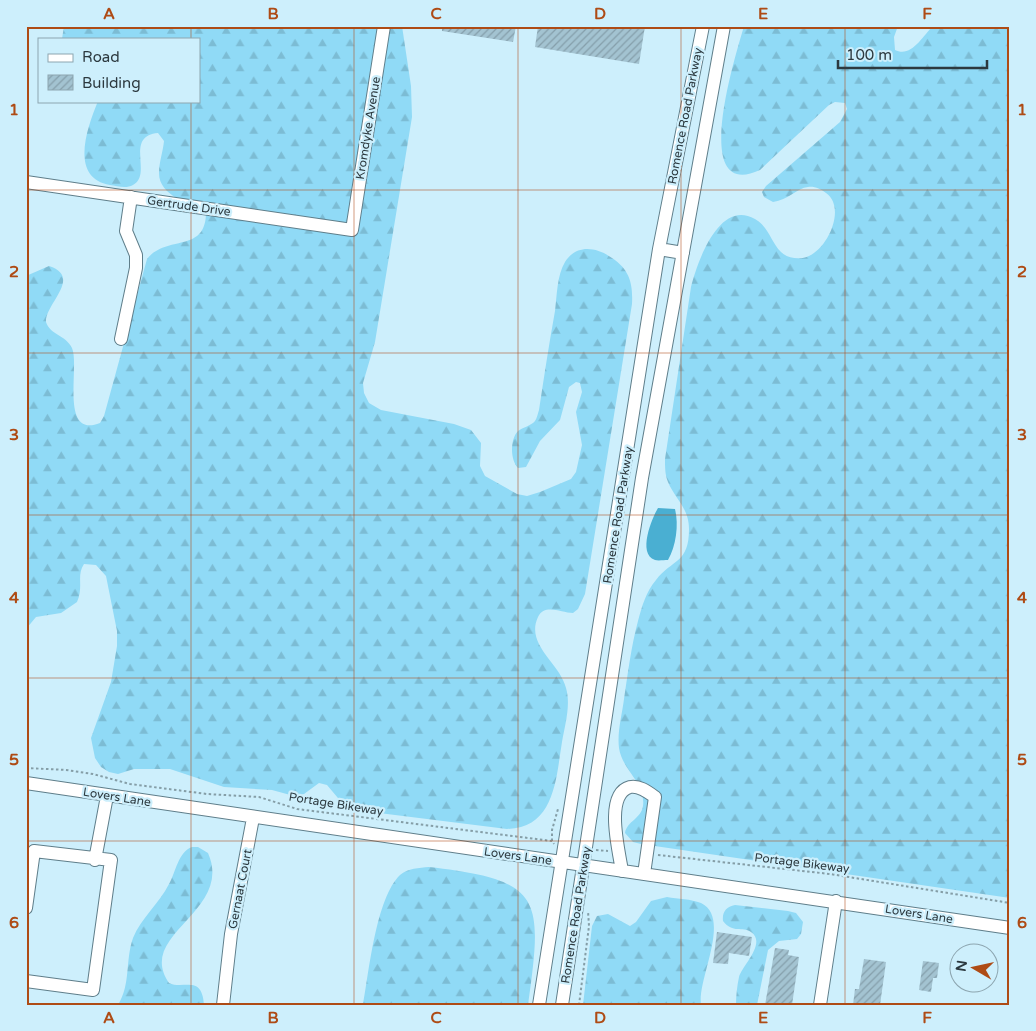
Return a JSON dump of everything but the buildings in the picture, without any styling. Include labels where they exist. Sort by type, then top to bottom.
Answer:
[{"type":"street","name":"Kromdyke Avenue","points":[[352,230],[384,26]]},
{"type":"street","name":"Romence Road Parkway","points":[[539,1005],[659,249],[703,26]]},
{"type":"street","name":"Romence Road Parkway","points":[[562,1005],[642,478],[724,26]]},
{"type":"street","name":"Gertrude Drive","points":[[26,182],[352,230]]},
{"type":"street","points":[[120,339],[136,268],[136,255],[126,231],[131,197]]},
{"type":"street","points":[[659,249],[683,253]]},
{"type":"street","name":"Lovers Lane","points":[[26,783],[253,818],[836,901],[1010,928]]},
{"type":"street","points":[[622,871],[615,816],[618,798],[624,789],[634,786],[648,791],[655,797],[644,874]]},
{"type":"street","points":[[95,860],[107,796]]},
{"type":"street","name":"Gernaat Court","points":[[223,1005],[228,960],[253,818]]},
{"type":"street","points":[[26,908],[34,851],[95,860],[111,860],[93,990],[26,980]]},
{"type":"street","points":[[820,1005],[836,901]]},
{"type":"path","name":"Portage Bikeway","points":[[26,768],[66,770],[93,774],[130,784],[207,794],[259,797],[297,809],[552,841],[554,844]]},
{"type":"path","points":[[590,849],[619,851]]},
{"type":"path","name":"Portage Bikeway","points":[[647,854],[830,874],[1010,902]]},
{"type":"path","points":[[579,1005],[589,926],[587,904]]},
{"type":"green space","points":[[64,26],[402,26],[411,86],[412,117],[375,342],[363,383],[364,393],[369,403],[381,410],[454,424],[471,430],[481,443],[480,466],[485,476],[517,494],[527,496],[571,479],[576,472],[582,445],[576,412],[582,392],[580,383],[576,382],[569,387],[560,420],[540,441],[526,467],[518,468],[512,455],[512,444],[515,435],[518,431],[535,421],[539,410],[562,267],[575,252],[588,249],[606,255],[623,267],[627,273],[632,290],[632,304],[585,594],[578,609],[573,613],[545,610],[538,617],[535,627],[540,645],[563,679],[568,701],[555,785],[544,811],[535,820],[523,826],[507,829],[355,810],[343,804],[327,785],[319,783],[304,794],[294,796],[272,790],[224,787],[170,769],[134,769],[118,774],[109,772],[101,767],[95,758],[91,738],[111,682],[117,646],[117,631],[106,576],[96,565],[84,564],[77,602],[61,613],[36,617],[26,629],[26,276],[49,266],[59,271],[63,277],[63,284],[47,315],[46,322],[51,330],[66,340],[72,348],[74,357],[75,411],[79,421],[87,425],[100,423],[104,416],[147,259],[165,247],[193,239],[200,234],[206,212],[176,198],[164,188],[160,181],[159,173],[164,141],[158,133],[148,136],[143,141],[140,148],[141,173],[133,185],[121,187],[97,180],[89,173],[85,162],[84,150],[89,125],[98,102],[200,102],[200,38],[62,38]]},
{"type":"green space","points":[[744,26],[898,26],[894,37],[895,50],[901,52],[911,49],[916,45],[933,26],[1010,26],[1010,898],[641,844],[633,842],[625,833],[628,826],[640,814],[643,806],[641,790],[624,763],[619,748],[620,724],[633,640],[641,610],[650,589],[662,573],[683,555],[688,540],[687,515],[668,482],[665,459],[691,287],[698,263],[712,236],[731,217],[742,215],[760,222],[781,252],[787,256],[798,258],[809,256],[823,244],[835,217],[835,207],[832,199],[817,188],[800,189],[783,199],[773,202],[764,197],[762,192],[766,186],[840,122],[847,109],[845,103],[835,102],[829,105],[760,170],[738,174],[726,165],[721,146],[722,120],[733,64]]},
{"type":"green space","points":[[192,847],[198,847],[208,853],[212,874],[208,891],[198,907],[173,936],[164,950],[162,966],[169,983],[174,985],[191,985],[200,989],[204,1005],[118,1005],[125,989],[129,955],[136,931],[165,891],[183,853]]},
{"type":"green space","points":[[429,867],[467,872],[495,879],[514,888],[527,900],[533,917],[535,940],[528,1005],[363,1005],[371,955],[385,900],[400,875],[406,871]]},
{"type":"green space","points":[[667,897],[701,903],[710,911],[714,922],[714,935],[701,994],[701,1005],[583,1005],[592,926],[597,916],[608,914],[630,926],[636,922],[651,901]]},
{"type":"green space","points":[[735,905],[796,913],[803,922],[801,934],[797,939],[779,941],[768,950],[757,1005],[736,1005],[739,977],[755,948],[756,942],[755,937],[748,930],[734,929],[723,921],[725,910]]},
{"type":"shaded area","points":[[658,508],[675,509],[676,535],[668,560],[655,560],[647,551],[646,544],[652,520]]}]
